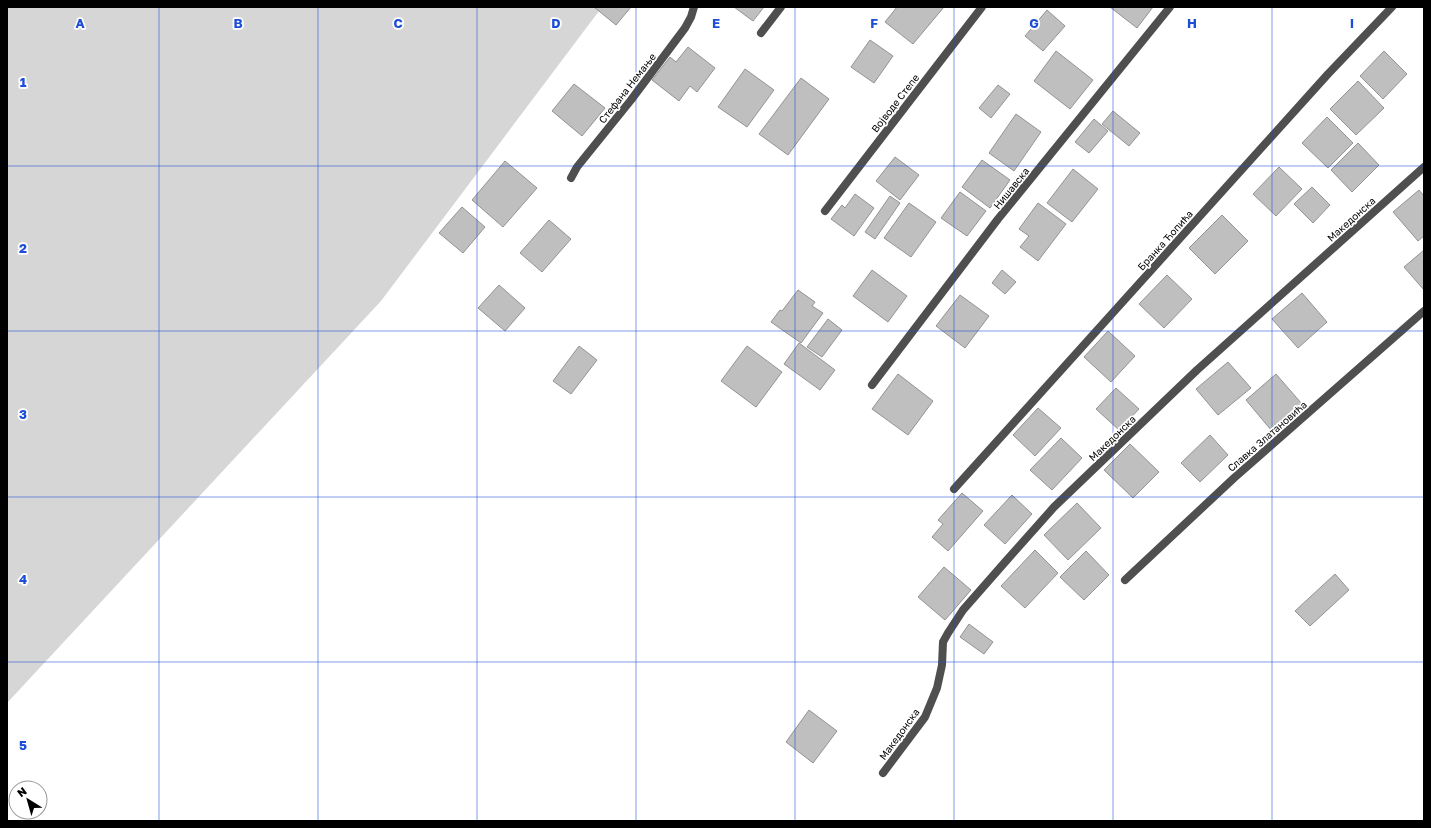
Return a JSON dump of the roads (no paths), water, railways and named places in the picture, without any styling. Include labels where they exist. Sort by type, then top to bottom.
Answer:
[{"type":"street","name":"Стефана Немање","points":[[571,178],[577,167],[685,28],[694,7]]},
{"type":"street","points":[[761,33],[781,7]]},
{"type":"street","name":"Војводе Степе","points":[[824,211],[982,7]]},
{"type":"street","name":"Нишавска","points":[[872,385],[998,219],[1170,7]]},
{"type":"street","name":"Бранка Ћопића","points":[[954,489],[1328,74],[1392,7]]},
{"type":"street","name":"Македонска","points":[[883,773],[925,717],[937,688],[942,665],[943,642],[948,633],[963,610],[1054,507],[1197,370],[1424,167]]},
{"type":"street","name":"Славка Златановића","points":[[1125,580],[1234,478],[1424,311]]}]
